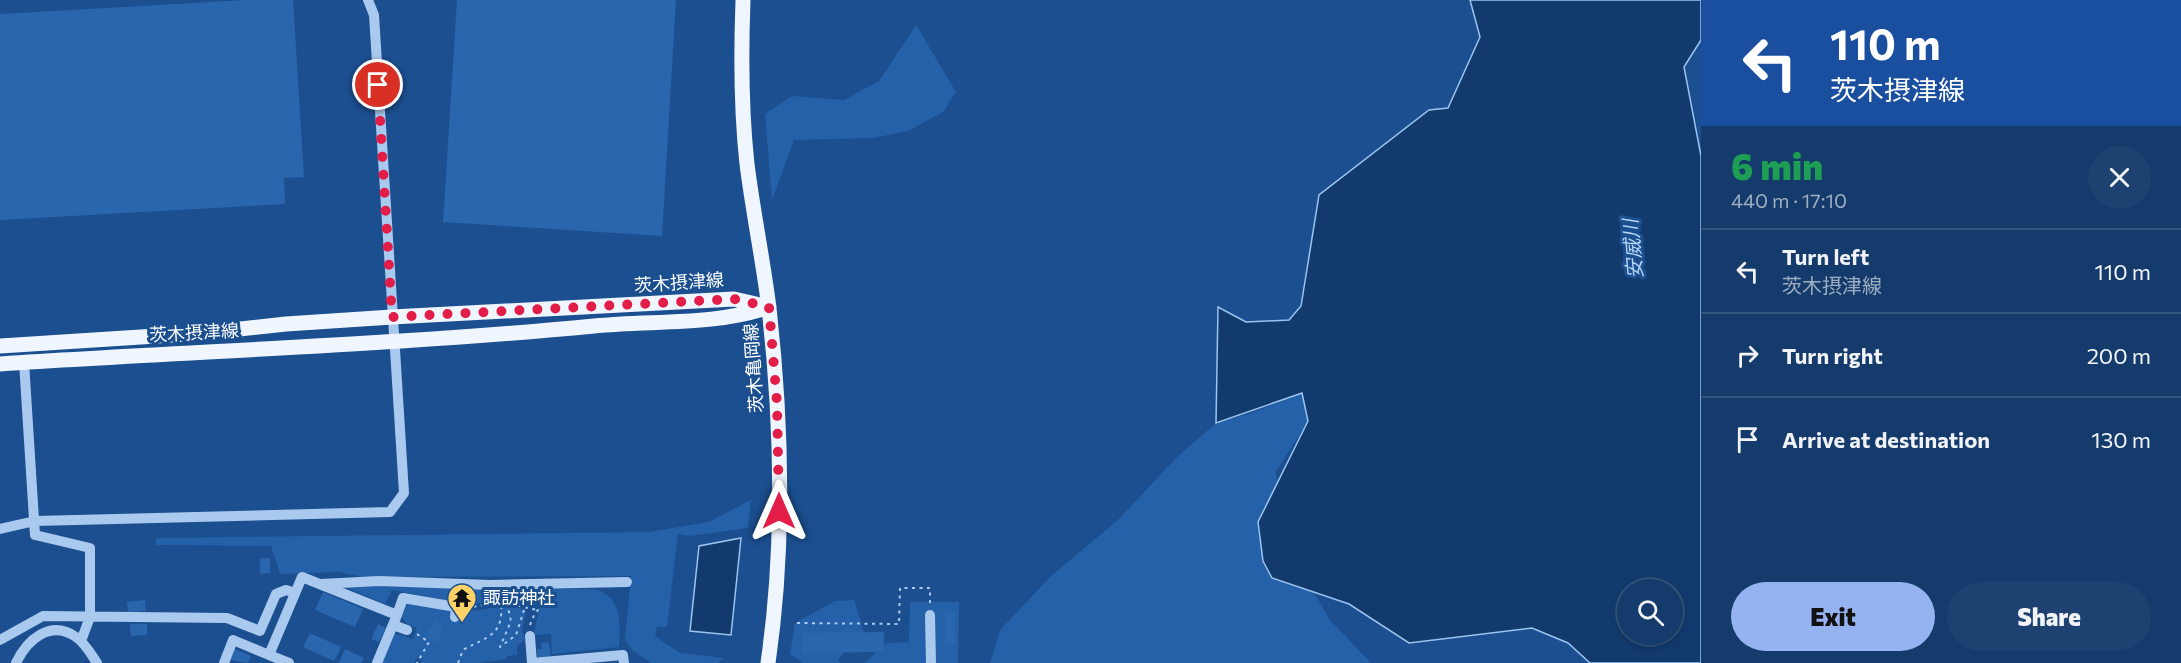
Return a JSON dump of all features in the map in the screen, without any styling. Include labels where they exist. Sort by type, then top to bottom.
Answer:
[{"type":"main road","name":"茨木亀岡線","points":[[743,0],[746,142],[769,307],[777,403],[778,560],[768,663]]},
{"type":"main road","name":"茨木摂津線","points":[[0,346],[191,334],[286,324],[392,317],[734,299],[769,307]]},
{"type":"main road","name":"茨木摂津線","points":[[0,364],[393,341],[740,317],[769,307]]},
{"type":"street","points":[[0,529],[35,521],[390,512],[404,493],[374,15],[368,0]]},
{"type":"street","points":[[24,362],[35,535],[90,548],[90,617],[81,641]]},
{"type":"street","points":[[269,655],[302,577],[395,620],[411,631]]},
{"type":"street","points":[[321,584],[379,581],[490,585],[620,579]]},
{"type":"street","points":[[0,640],[43,616],[227,618],[260,631],[276,594],[286,590],[296,593]]},
{"type":"street","points":[[377,663],[403,598],[456,607],[455,617]]},
{"type":"street","points":[[930,615],[931,663]]},
{"type":"street","points":[[16,663],[31,640],[45,632],[60,631],[81,641],[97,663]]},
{"type":"street","points":[[530,636],[532,663],[623,655],[624,663]]},
{"type":"street","points":[[224,663],[233,640],[289,663]]},
{"type":"path","points":[[797,623],[899,624],[900,588],[930,588],[930,615]]},
{"type":"path","points":[[458,663],[463,650],[487,639],[496,631],[501,618],[501,602]]},
{"type":"path","points":[[465,608],[501,602],[537,610]]},
{"type":"path","points":[[507,603],[511,623],[500,647],[516,635],[525,607]]},
{"type":"path","points":[[530,636],[531,622],[537,610],[545,603]]},
{"type":"path","points":[[411,631],[429,642],[417,663]]},
{"type":"shaded area","points":[[916,25],[956,92],[943,112],[908,131],[873,138],[794,140],[772,200],[765,114],[792,96],[844,100],[879,81]]},
{"type":"shaded area","points":[[1303,393],[1308,421],[1276,472],[1283,539],[1330,620],[1371,663],[990,663],[1000,630],[1051,576],[1119,519],[1176,458],[1216,423],[1252,413]]},
{"type":"shaded area","points":[[751,500],[748,528],[690,536],[678,534],[667,627],[657,627],[655,636],[680,653],[723,658],[718,663],[651,663],[632,650],[625,639],[631,576],[362,577],[339,572],[280,574],[271,546],[156,545],[156,538],[649,532],[709,522]]},
{"type":"shaded area","points":[[343,586],[594,589],[610,598],[615,604],[620,629],[619,647],[552,654],[551,634],[534,635],[540,602],[534,606],[501,599],[471,605],[392,590],[385,604]]},
{"type":"shaded area","points":[[854,600],[864,633],[838,659],[841,663],[803,663],[790,654],[795,623],[835,601]]},
{"type":"shaded area","name":"諏訪神社","points":[[406,601],[448,610],[456,621],[462,610],[502,606],[518,608],[526,611],[522,630],[525,640],[517,646],[517,655],[507,656],[507,659],[477,663],[421,663],[422,660],[417,658],[414,663],[382,663],[394,633],[413,639],[417,628],[407,624],[402,617]]},
{"type":"shaded area","points":[[910,602],[959,602],[958,663],[864,663],[888,643],[909,642]]},
{"type":"water","name":"安威川","points":[[1470,0],[1701,0],[1701,40],[1684,67],[1701,156],[1701,663],[1590,663],[1568,643],[1532,628],[1409,643],[1349,604],[1272,578],[1263,561],[1258,522],[1308,421],[1302,393],[1216,423],[1218,307],[1246,322],[1289,320],[1301,306],[1319,195],[1429,110],[1448,108],[1480,37]]},
{"type":"water","points":[[741,538],[731,635],[690,631],[699,546]]},
{"type":"building","points":[[246,0],[293,0],[304,177],[284,178],[285,204],[0,220],[0,14]]},
{"type":"building","points":[[457,0],[676,0],[662,236],[443,222]]},
{"type":"building","points":[[260,558],[270,558],[270,573],[260,574]]},
{"type":"building","points":[[323,592],[363,609],[355,627],[315,610]]},
{"type":"building","points":[[145,600],[146,611],[128,612],[127,602]]},
{"type":"building","points":[[945,612],[955,612],[955,645],[945,645]]},
{"type":"building","points":[[436,620],[444,625],[438,642],[434,643],[424,635]]},
{"type":"building","points":[[130,624],[147,624],[147,635],[131,636]]},
{"type":"building","points":[[378,624],[386,628],[379,642],[371,639]]},
{"type":"building","points":[[884,632],[884,652],[802,653],[802,633]]},
{"type":"building","points":[[310,633],[341,647],[334,661],[303,647]]},
{"type":"building","points":[[549,642],[551,658],[538,660],[537,649],[542,649],[541,643]]},
{"type":"building","points":[[235,649],[251,656],[248,663],[231,660]]},
{"type":"building","points":[[345,649],[364,658],[361,663],[339,663]]},
{"type":"place","name":"諏訪神社","points":[[462,624]]},
{"type":"route","points":[[378,85],[392,317],[734,299],[769,307],[777,403],[779,511]]}]
